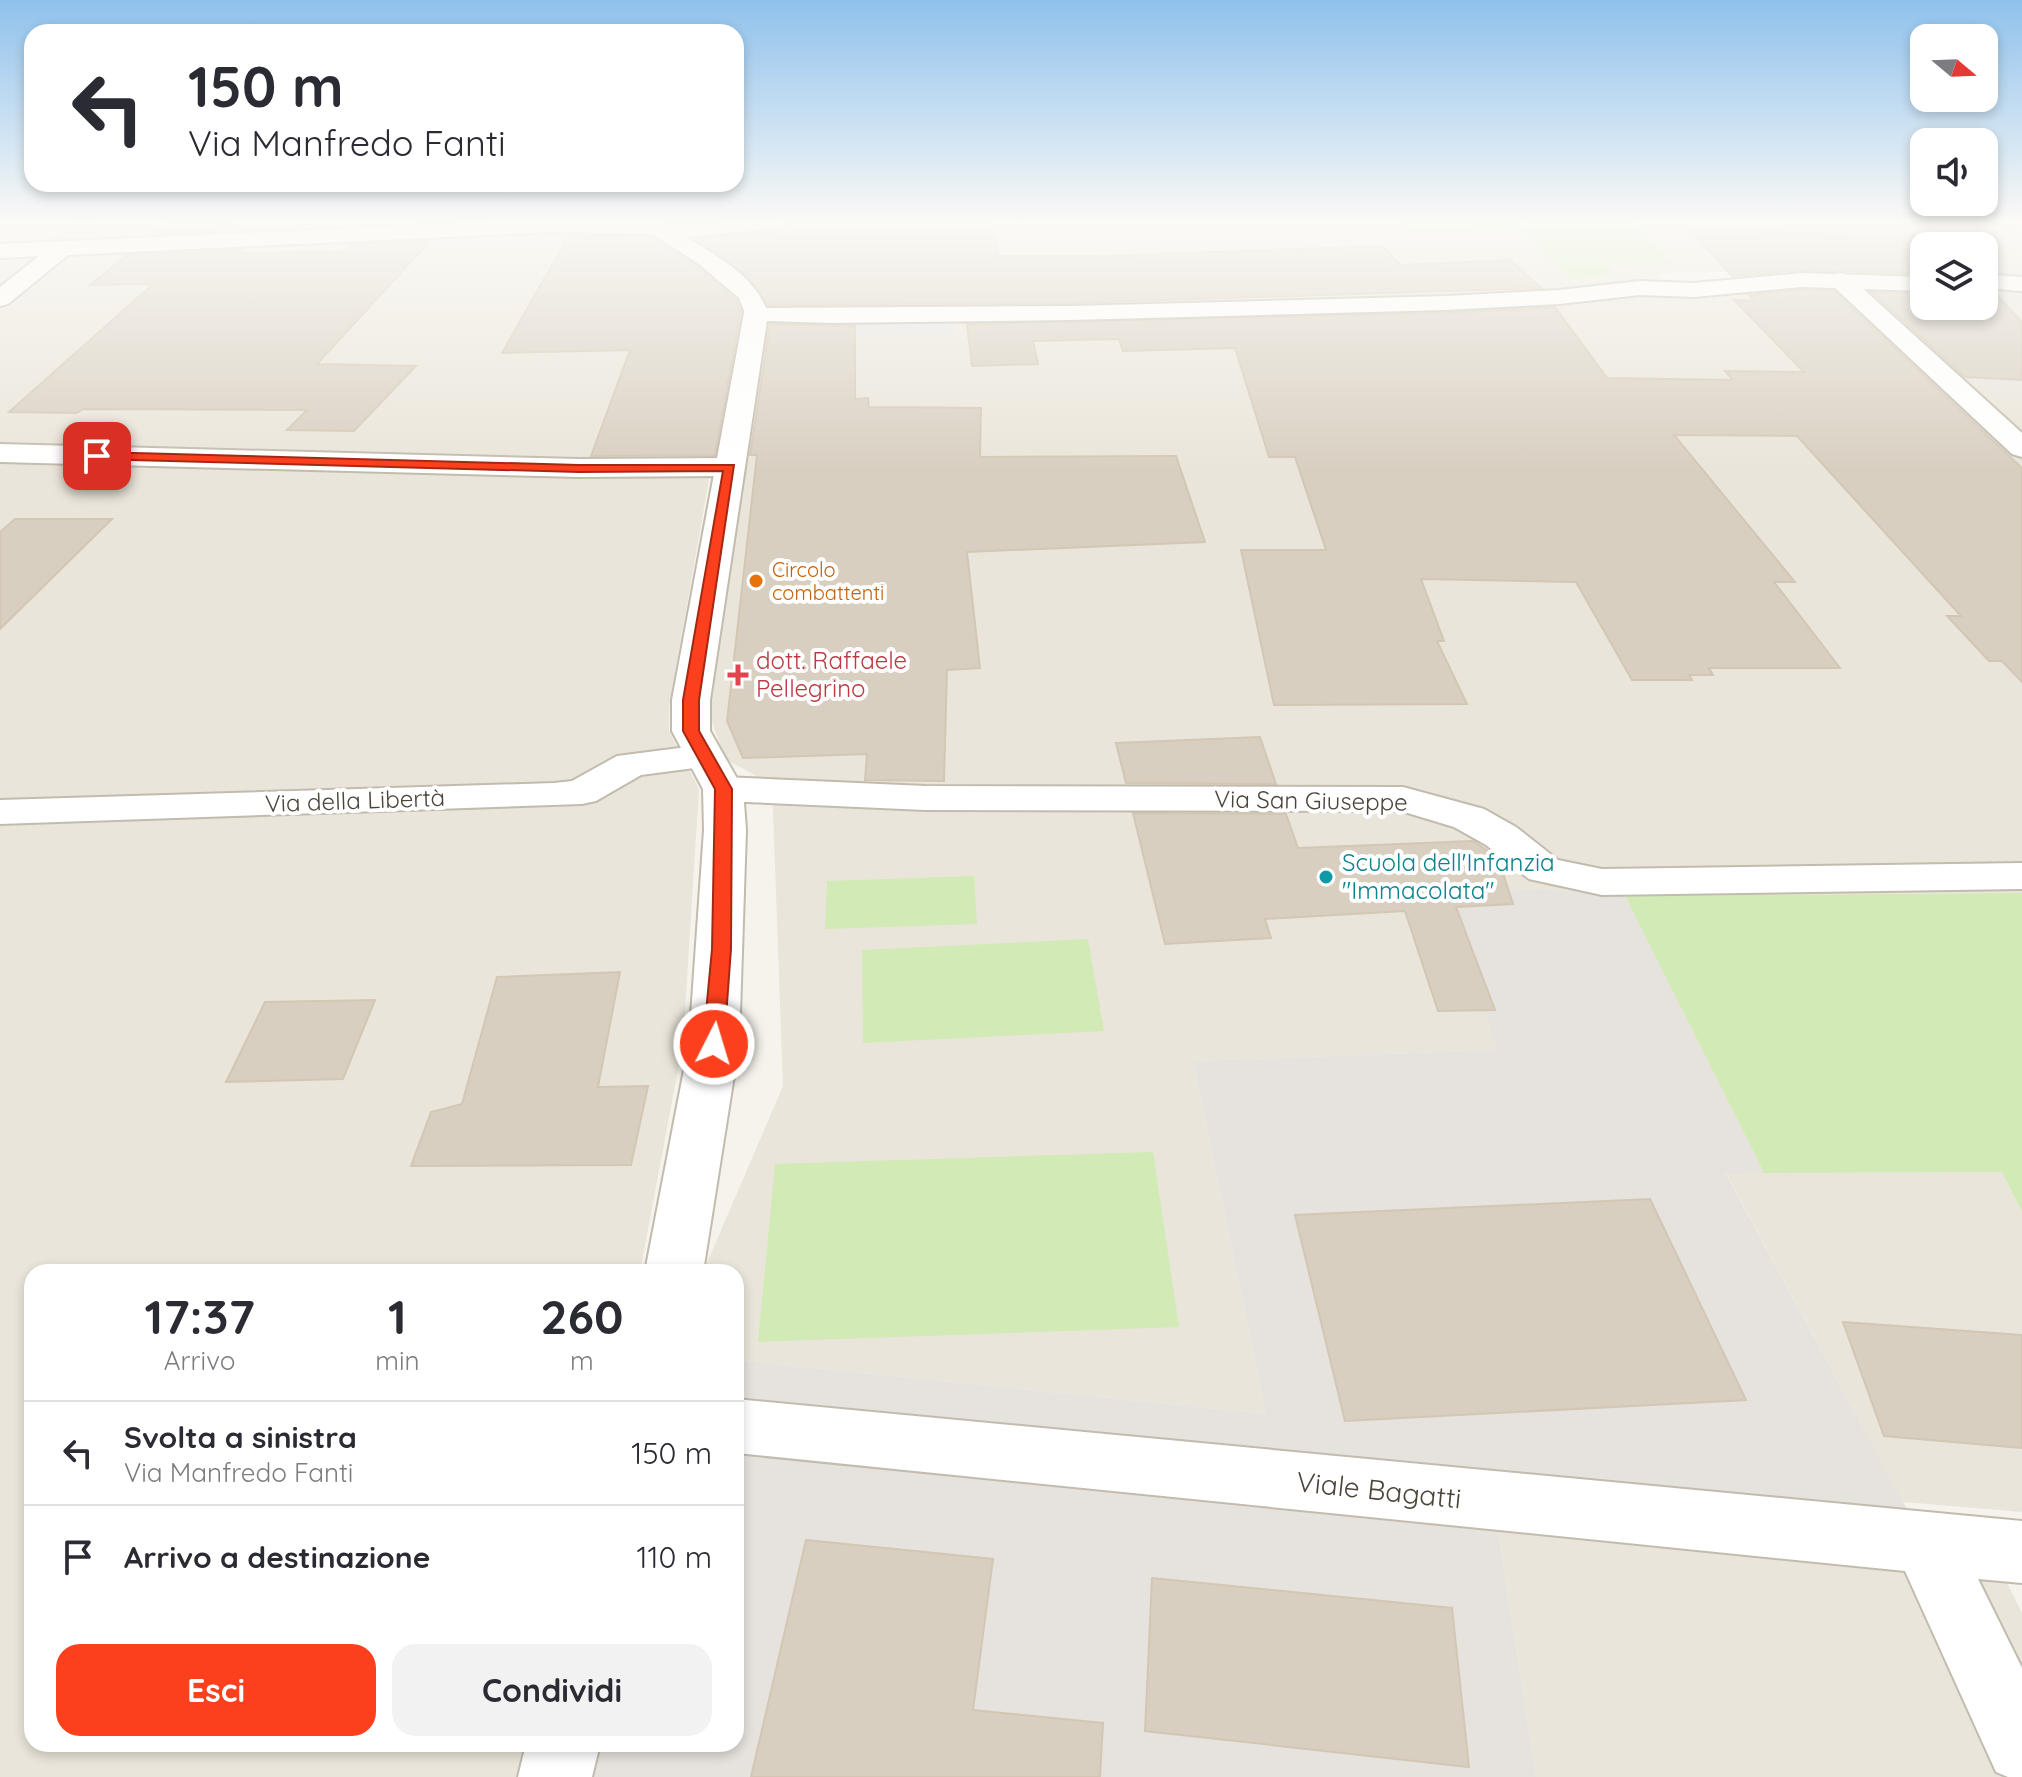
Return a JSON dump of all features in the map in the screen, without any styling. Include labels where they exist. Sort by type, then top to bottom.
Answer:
[{"type":"street","points":[[675,1264],[714,1044],[721,949],[713,773],[690,729],[691,700],[756,313],[753,305]]},
{"type":"street","points":[[756,313],[968,315],[1369,305]]},
{"type":"street","points":[[1867,305],[2022,448]]},
{"type":"street","points":[[0,453],[579,468],[730,467]]},
{"type":"street","points":[[0,483],[36,454]]},
{"type":"street","name":"Via della Libertà","points":[[0,812],[554,795],[582,792],[631,764],[713,773]]},
{"type":"street","name":"Via San Giuseppe","points":[[713,773],[925,798],[1403,799],[1469,818],[1501,836],[1544,870],[1602,882],[2022,876]]},
{"type":"street","name":"Viale Bagatti","points":[[744,1427],[2022,1552]]},
{"type":"street","points":[[1926,1544],[2022,1746]]},
{"type":"street","points":[[555,1777],[561,1752]]},
{"type":"shaded area","points":[[0,305],[1227,305],[738,315],[669,707],[669,731],[699,789],[683,1043],[642,1264],[24,1264],[24,1752],[529,1752],[523,1777],[0,1777]]},
{"type":"shaded area","points":[[1308,305],[1910,305],[1910,320],[1998,320],[1998,305],[2022,305],[2022,893],[1625,896],[1539,889],[1454,894],[1498,1050],[1193,1061],[1266,1414],[744,1361],[744,1264],[706,1264],[783,1086],[772,784],[725,759],[706,704],[754,426],[768,322],[990,319]]},
{"type":"shaded area","points":[[952,322],[953,333],[848,335],[849,324]]},
{"type":"shaded area","points":[[1539,889],[1625,896],[1764,1173],[1726,1174],[1926,1544],[1494,1503],[1536,1777],[568,1777],[574,1752],[744,1752],[744,1361],[1266,1414],[1193,1061],[1497,1050],[1453,894]]},
{"type":"shaded area","points":[[2002,1172],[2022,1212],[2022,1512],[1903,1502],[1726,1173]]},
{"type":"shaded area","points":[[1494,1502],[1990,1549],[2022,1613],[2022,1777],[1536,1777]]},
{"type":"green space","points":[[974,876],[977,924],[825,929],[827,881]]},
{"type":"green space","points":[[2022,893],[2022,1212],[2002,1172],[1764,1173],[1625,896]]},
{"type":"green space","points":[[1088,939],[1104,1031],[863,1043],[862,950]]},
{"type":"green space","points":[[1153,1152],[1179,1327],[758,1342],[775,1164]]},
{"type":"building","points":[[129,305],[371,305],[317,364],[416,366],[354,431],[287,430],[307,410],[83,409],[77,413],[9,412]]},
{"type":"building","points":[[529,305],[738,305],[741,312],[715,455],[591,456],[630,350],[502,353]]},
{"type":"building","points":[[1739,305],[1849,305],[2022,468],[2022,682],[2002,661],[1989,661],[1947,616],[1961,616],[1797,436],[1674,435],[1795,582],[1774,582],[1840,668],[1709,668],[1713,675],[1689,675],[1692,680],[1632,680],[1576,582],[1421,579],[1444,641],[1437,641],[1467,704],[1274,705],[1241,550],[1326,550],[1295,457],[1269,457],[1235,348],[1123,351],[1119,339],[1033,341],[1038,364],[972,366],[967,324],[1446,313],[1555,307],[1607,378],[1733,380],[1725,371],[1804,372]]},
{"type":"building","points":[[1886,305],[1910,305],[1910,320],[1998,320],[1998,305],[2006,305],[2022,322],[2022,380],[1965,377]]},
{"type":"building","points":[[770,324],[855,326],[855,399],[868,398],[869,407],[981,408],[980,457],[1176,456],[1205,542],[967,552],[980,668],[947,670],[944,781],[865,780],[867,754],[743,758],[727,721],[757,455],[750,455]]},
{"type":"building","points":[[15,519],[112,519],[0,629],[0,532]]},
{"type":"building","points":[[1260,737],[1276,784],[1126,783],[1116,743]]},
{"type":"building","name":"Scuola dell'Infanzia \"Immacolata\"","points":[[1133,813],[1286,814],[1298,848],[1473,841],[1498,858],[1513,904],[1456,907],[1495,1010],[1438,1011],[1405,911],[1265,919],[1271,938],[1165,944]]},
{"type":"building","points":[[620,972],[598,1087],[648,1086],[631,1165],[411,1166],[431,1112],[462,1104],[497,977]]},
{"type":"building","points":[[375,1000],[343,1079],[226,1082],[265,1002]]},
{"type":"building","points":[[1650,1199],[1746,1400],[1345,1421],[1295,1215]]},
{"type":"building","points":[[1843,1322],[2022,1335],[2022,1448],[1884,1436]]},
{"type":"building","points":[[806,1540],[993,1559],[973,1710],[1103,1723],[1100,1777],[751,1777]]},
{"type":"building","points":[[1152,1578],[1452,1608],[1469,1767],[1145,1731]]},
{"type":"place","name":"Circolo combattenti","points":[[756,581]]},
{"type":"place","name":"dott. Raffaele Pellegrino","points":[[738,675]]},
{"type":"place","name":"Scuola dell'Infanzia \"Immacolata\"","points":[[1326,877]]},
{"type":"route","points":[[97,456],[579,468],[730,467],[691,700],[690,729],[723,789],[725,830],[721,949],[714,1044]]}]
